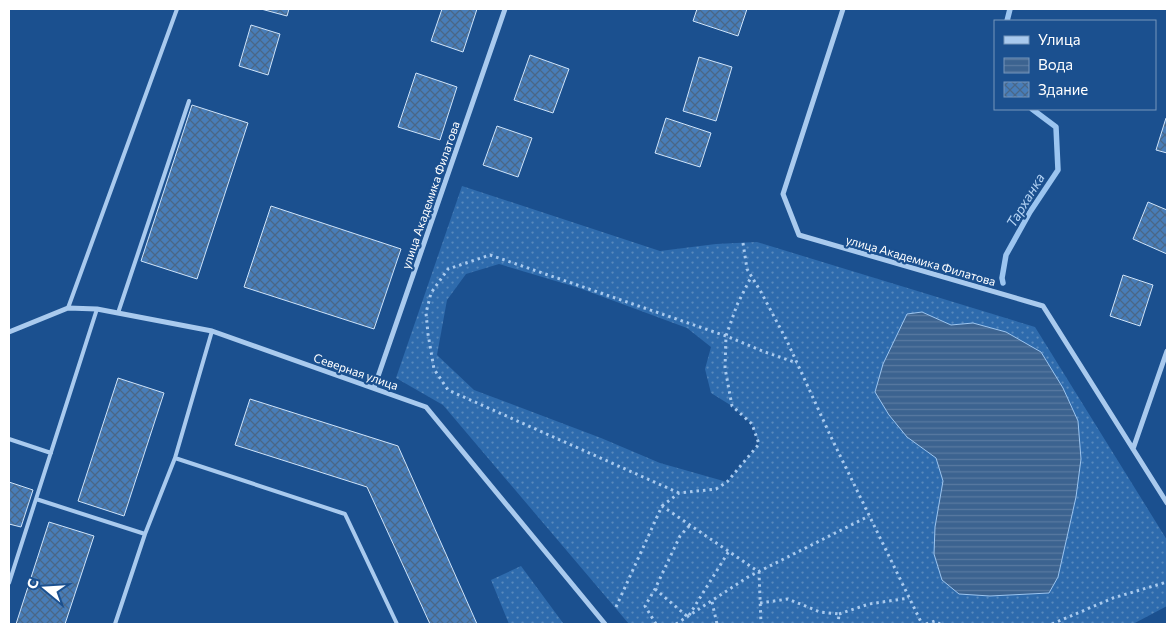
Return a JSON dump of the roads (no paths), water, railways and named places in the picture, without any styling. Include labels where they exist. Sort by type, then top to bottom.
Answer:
[{"type":"street","name":"улица Академика Филатова","points":[[374,388],[504,9]]},
{"type":"street","name":"улица Академика Филатова","points":[[843,9],[783,194],[799,235],[1042,306],[1167,503]]},
{"type":"street","name":"Северная улица","points":[[9,332],[68,308],[97,309],[212,332],[426,407],[604,624]]},
{"type":"street","points":[[1133,449],[1167,351]]},
{"type":"lane","points":[[68,308],[177,9]]},
{"type":"lane","points":[[118,313],[189,101]]},
{"type":"lane","points":[[9,583],[97,309]]},
{"type":"lane","points":[[115,624],[145,534],[174,458],[212,332]]},
{"type":"lane","points":[[9,440],[51,453]]},
{"type":"lane","points":[[174,458],[345,514],[396,624]]},
{"type":"lane","points":[[36,499],[145,534]]},
{"type":"water","points":[[922,312],[951,325],[973,323],[1006,332],[1041,352],[1063,388],[1078,421],[1081,459],[1076,497],[1058,577],[1049,593],[990,596],[959,594],[942,580],[934,554],[935,527],[943,481],[936,458],[907,437],[889,415],[875,392],[883,364],[907,314]]},
{"type":"waterway","name":"Тарханка","points":[[1007,20],[1010,9]]},
{"type":"waterway","name":"Тарханка","points":[[1003,283],[1002,278],[1006,255],[1030,212],[1058,170],[1056,127],[1033,110]]}]
